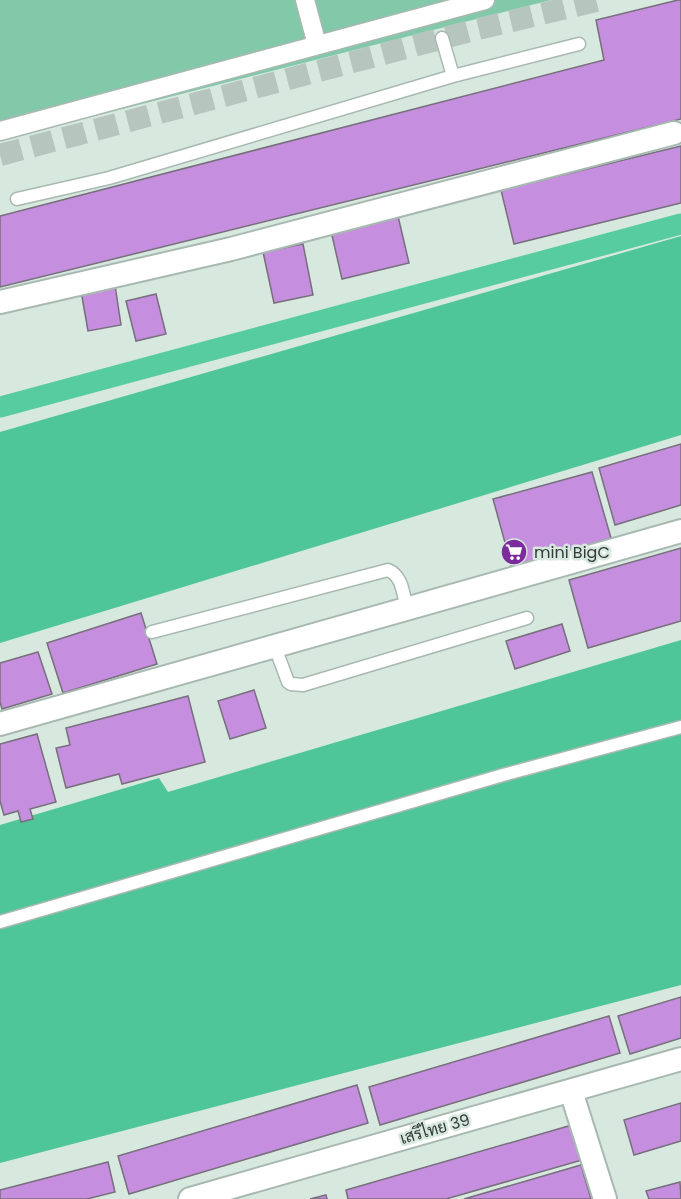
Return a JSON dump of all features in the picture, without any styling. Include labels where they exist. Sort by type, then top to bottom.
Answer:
[{"type":"street","points":[[305,0],[317,45]]},
{"type":"street","points":[[0,131],[485,0]]},
{"type":"street","points":[[0,302],[231,249],[674,133]]},
{"type":"street","points":[[0,724],[681,531]]},
{"type":"street","name":"เสรีไทย 39","points":[[190,1199],[681,1059]]},
{"type":"street","points":[[571,1091],[605,1199]]},
{"type":"lane","points":[[442,38],[453,76]]},
{"type":"lane","points":[[17,199],[108,178],[453,76],[579,44]]},
{"type":"lane","points":[[153,632],[388,570],[399,578],[407,609]]},
{"type":"lane","points":[[275,647],[288,682],[303,685],[527,618]]},
{"type":"lane","points":[[0,922],[503,775],[681,727]]},
{"type":"green space","points":[[0,0],[551,0],[0,140]]},
{"type":"green space","points":[[681,236],[681,435],[0,643],[0,432]]},
{"type":"green space","points":[[681,640],[681,985],[0,1163],[0,825],[159,778],[168,792]]},
{"type":"building","points":[[681,0],[681,119],[0,287],[0,216],[604,60],[596,20]]},
{"type":"building","points":[[681,146],[681,203],[514,244],[501,190]]},
{"type":"building","points":[[398,216],[409,263],[342,279],[331,231]]},
{"type":"building","points":[[303,244],[313,295],[274,303],[263,252]]},
{"type":"building","points":[[115,285],[121,325],[88,331],[81,291]]},
{"type":"building","points":[[156,294],[166,334],[136,341],[126,301]]},
{"type":"building","points":[[681,444],[681,505],[615,525],[599,468]]},
{"type":"building","points":[[592,472],[611,538],[512,568],[493,499]]},
{"type":"building","points":[[681,548],[681,621],[588,648],[569,580]]},
{"type":"building","points":[[141,613],[157,664],[63,693],[47,643]]},
{"type":"building","points":[[562,624],[570,651],[515,669],[506,641]]},
{"type":"building","points":[[38,652],[52,694],[2,709],[0,663]]},
{"type":"building","points":[[254,690],[266,728],[230,739],[218,701]]},
{"type":"building","points":[[188,696],[205,762],[122,784],[119,774],[66,788],[56,748],[70,745],[66,728]]},
{"type":"building","points":[[37,734],[56,802],[30,809],[33,819],[21,822],[18,811],[4,815],[0,801],[0,744]]},
{"type":"building","points":[[681,997],[681,1038],[630,1054],[618,1016]]},
{"type":"building","points":[[609,1016],[620,1053],[380,1125],[369,1087]]},
{"type":"building","points":[[357,1085],[368,1123],[129,1194],[118,1156]]},
{"type":"building","points":[[681,1103],[681,1141],[634,1155],[624,1120]]},
{"type":"building","points":[[572,1125],[582,1160],[446,1199],[348,1199],[346,1190]]},
{"type":"building","points":[[108,1162],[115,1192],[87,1199],[0,1199],[0,1190]]},
{"type":"building","points":[[581,1165],[591,1199],[464,1199]]},
{"type":"building","points":[[680,1182],[681,1199],[649,1199],[646,1191]]},
{"type":"building","points":[[326,1195],[327,1199],[310,1199]]},
{"type":"waterway","points":[[0,407],[681,224]]},
{"type":"tunnel","points":[[0,155],[474,30],[600,0]]},
{"type":"place","name":"mini BigC","points":[[514,552]]}]
